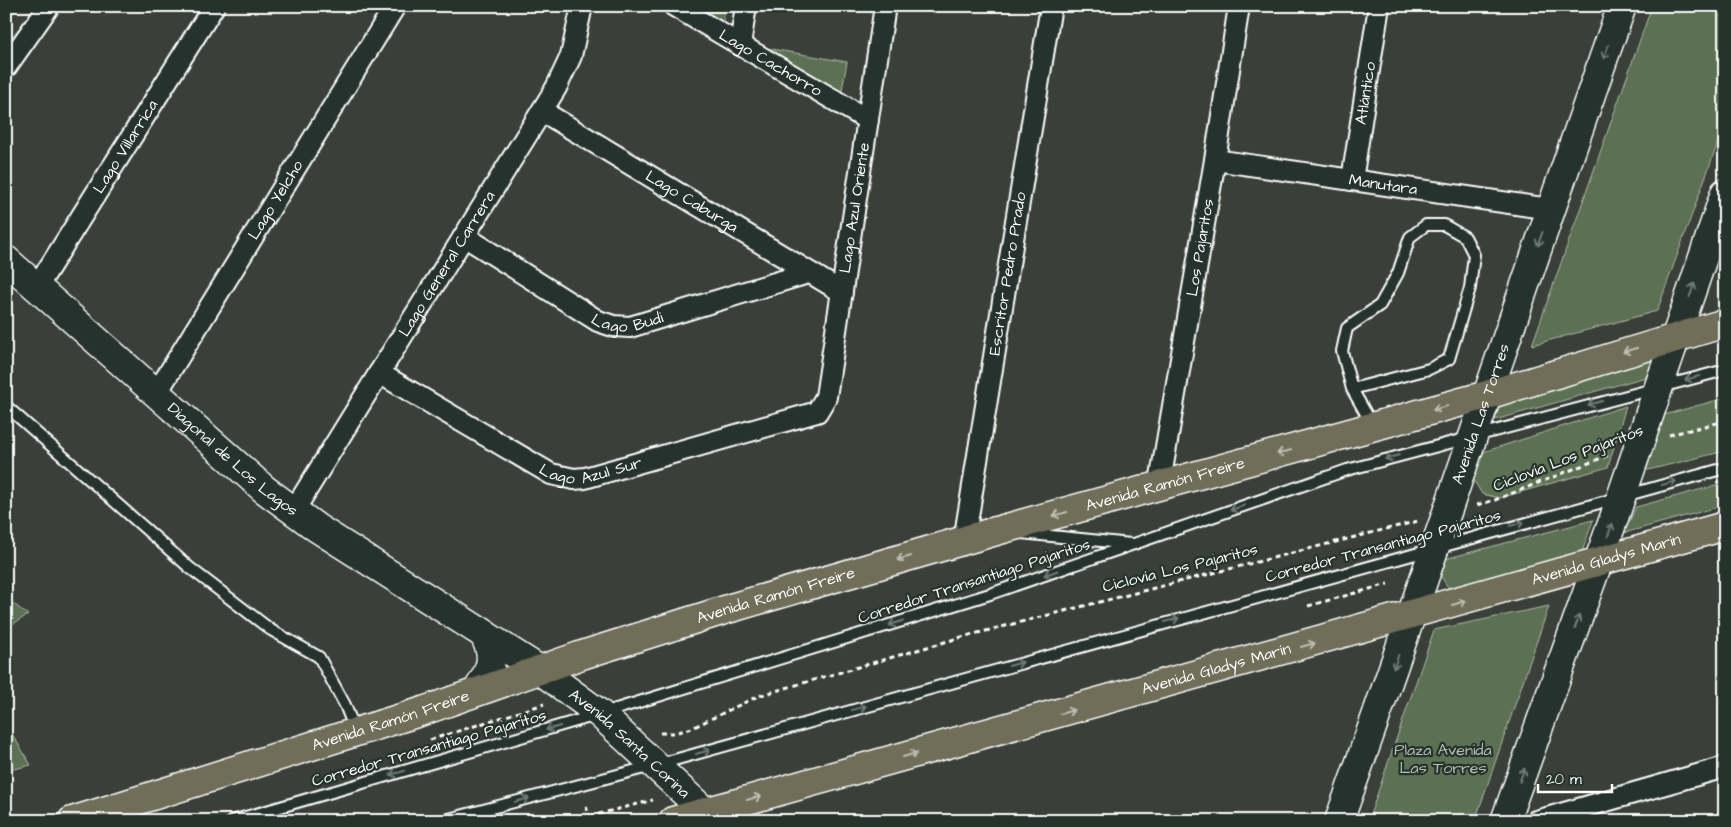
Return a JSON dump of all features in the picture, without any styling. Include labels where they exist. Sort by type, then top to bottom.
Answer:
[{"type":"main road","points":[[1487,395],[1676,336],[1725,323]]},
{"type":"main road","name":"Avenida Ramón Freire","points":[[72,821],[356,732],[730,608],[1487,395]]},
{"type":"main road","name":"Avenida Gladys Marín","points":[[673,821],[711,816],[1725,526]]},
{"type":"street","points":[[6,67],[49,6]]},
{"type":"street","name":"Lago Villarrica","points":[[37,287],[214,6]]},
{"type":"street","name":"Lago Yelcho","points":[[156,394],[395,6]]},
{"type":"street","name":"Lago General Carrera","points":[[293,512],[542,111],[571,56],[582,6]]},
{"type":"street","name":"Lago Cachorro","points":[[674,6],[868,120]]},
{"type":"street","points":[[740,45],[746,6]]},
{"type":"street","name":"Lago Azul Oriente","points":[[821,408],[826,397],[886,6]]},
{"type":"street","name":"Escritor Pedro Prado","points":[[964,541],[1051,6]]},
{"type":"street","name":"Los Pajaritos","points":[[1159,488],[1215,160],[1239,6]]},
{"type":"street","name":"Atlántico","points":[[1352,180],[1379,6]]},
{"type":"street","name":"Avenida Las Torres","points":[[1339,821],[1412,616],[1550,208],[1622,6]]},
{"type":"street","name":"Lago Caburga","points":[[542,111],[842,292]]},
{"type":"street","name":"Manutara","points":[[1215,160],[1550,208]]},
{"type":"street","points":[[1505,821],[1622,496],[1725,192]]},
{"type":"street","name":"Lago Budi","points":[[464,236],[598,321],[613,326],[630,327],[808,273]]},
{"type":"street","name":"Diagonal de Los Lagos","points":[[6,260],[236,466],[293,512],[482,631],[540,670]]},
{"type":"street","name":"Lago Azul Sur","points":[[379,373],[551,474],[574,479],[585,478],[812,414],[821,408]]},
{"type":"street","points":[[477,691],[486,678],[492,658],[489,644],[482,631]]},
{"type":"street","name":"Avenida Santa Corina","points":[[540,670],[600,714],[711,816]]},
{"type":"street","points":[[1536,821],[1725,767]]},
{"type":"lane","points":[[1352,389],[1429,369],[1449,359],[1471,280],[1474,255],[1465,236],[1444,225],[1426,225],[1410,237],[1398,274],[1380,305],[1347,328],[1342,351],[1352,389],[1373,426]]},
{"type":"lane","name":"Corredor Transantiago Pajaritos","points":[[232,821],[600,714],[990,594],[1347,470],[1725,370]]},
{"type":"lane","points":[[6,406],[190,568],[272,630],[319,657],[345,705],[356,732]]},
{"type":"lane","name":"Corredor Transantiago Pajaritos","points":[[441,821],[656,765],[1436,546],[1725,468]]},
{"type":"lane","points":[[996,532],[1135,544]]},
{"type":"path","name":"Ciclovía Los Pajaritos","points":[[654,730],[661,733],[675,733],[758,696],[981,632],[1495,500],[1640,442],[1725,421]]},
{"type":"path","points":[[1308,606],[1388,584]]},
{"type":"path","points":[[430,740],[550,703]]},
{"type":"path","points":[[572,821],[657,799]]},
{"type":"path","points":[[586,806],[589,816]]},
{"type":"green space","points":[[694,6],[726,6],[723,25]]},
{"type":"green space","points":[[1652,6],[1725,6],[1725,123],[1657,311],[1532,345]]},
{"type":"green space","points":[[766,48],[847,62],[841,96]]},
{"type":"green space","points":[[1654,360],[1656,374],[1495,420],[1499,407]]},
{"type":"green space","points":[[1725,398],[1725,451],[1644,471],[1660,416]]},
{"type":"green space","points":[[1626,406],[1608,467],[1500,498],[1482,494],[1468,471],[1474,455]]},
{"type":"green space","points":[[1725,483],[1725,505],[1624,533],[1636,507]]},
{"type":"green space","points":[[1593,520],[1582,552],[1449,589],[1438,572],[1441,560]]},
{"type":"green space","points":[[6,598],[28,615],[6,628]]},
{"type":"green space","name":"Plaza Avenida Las Torres","points":[[1549,606],[1475,821],[1368,821],[1434,630]]},
{"type":"green space","points":[[6,724],[31,765],[6,771]]}]
